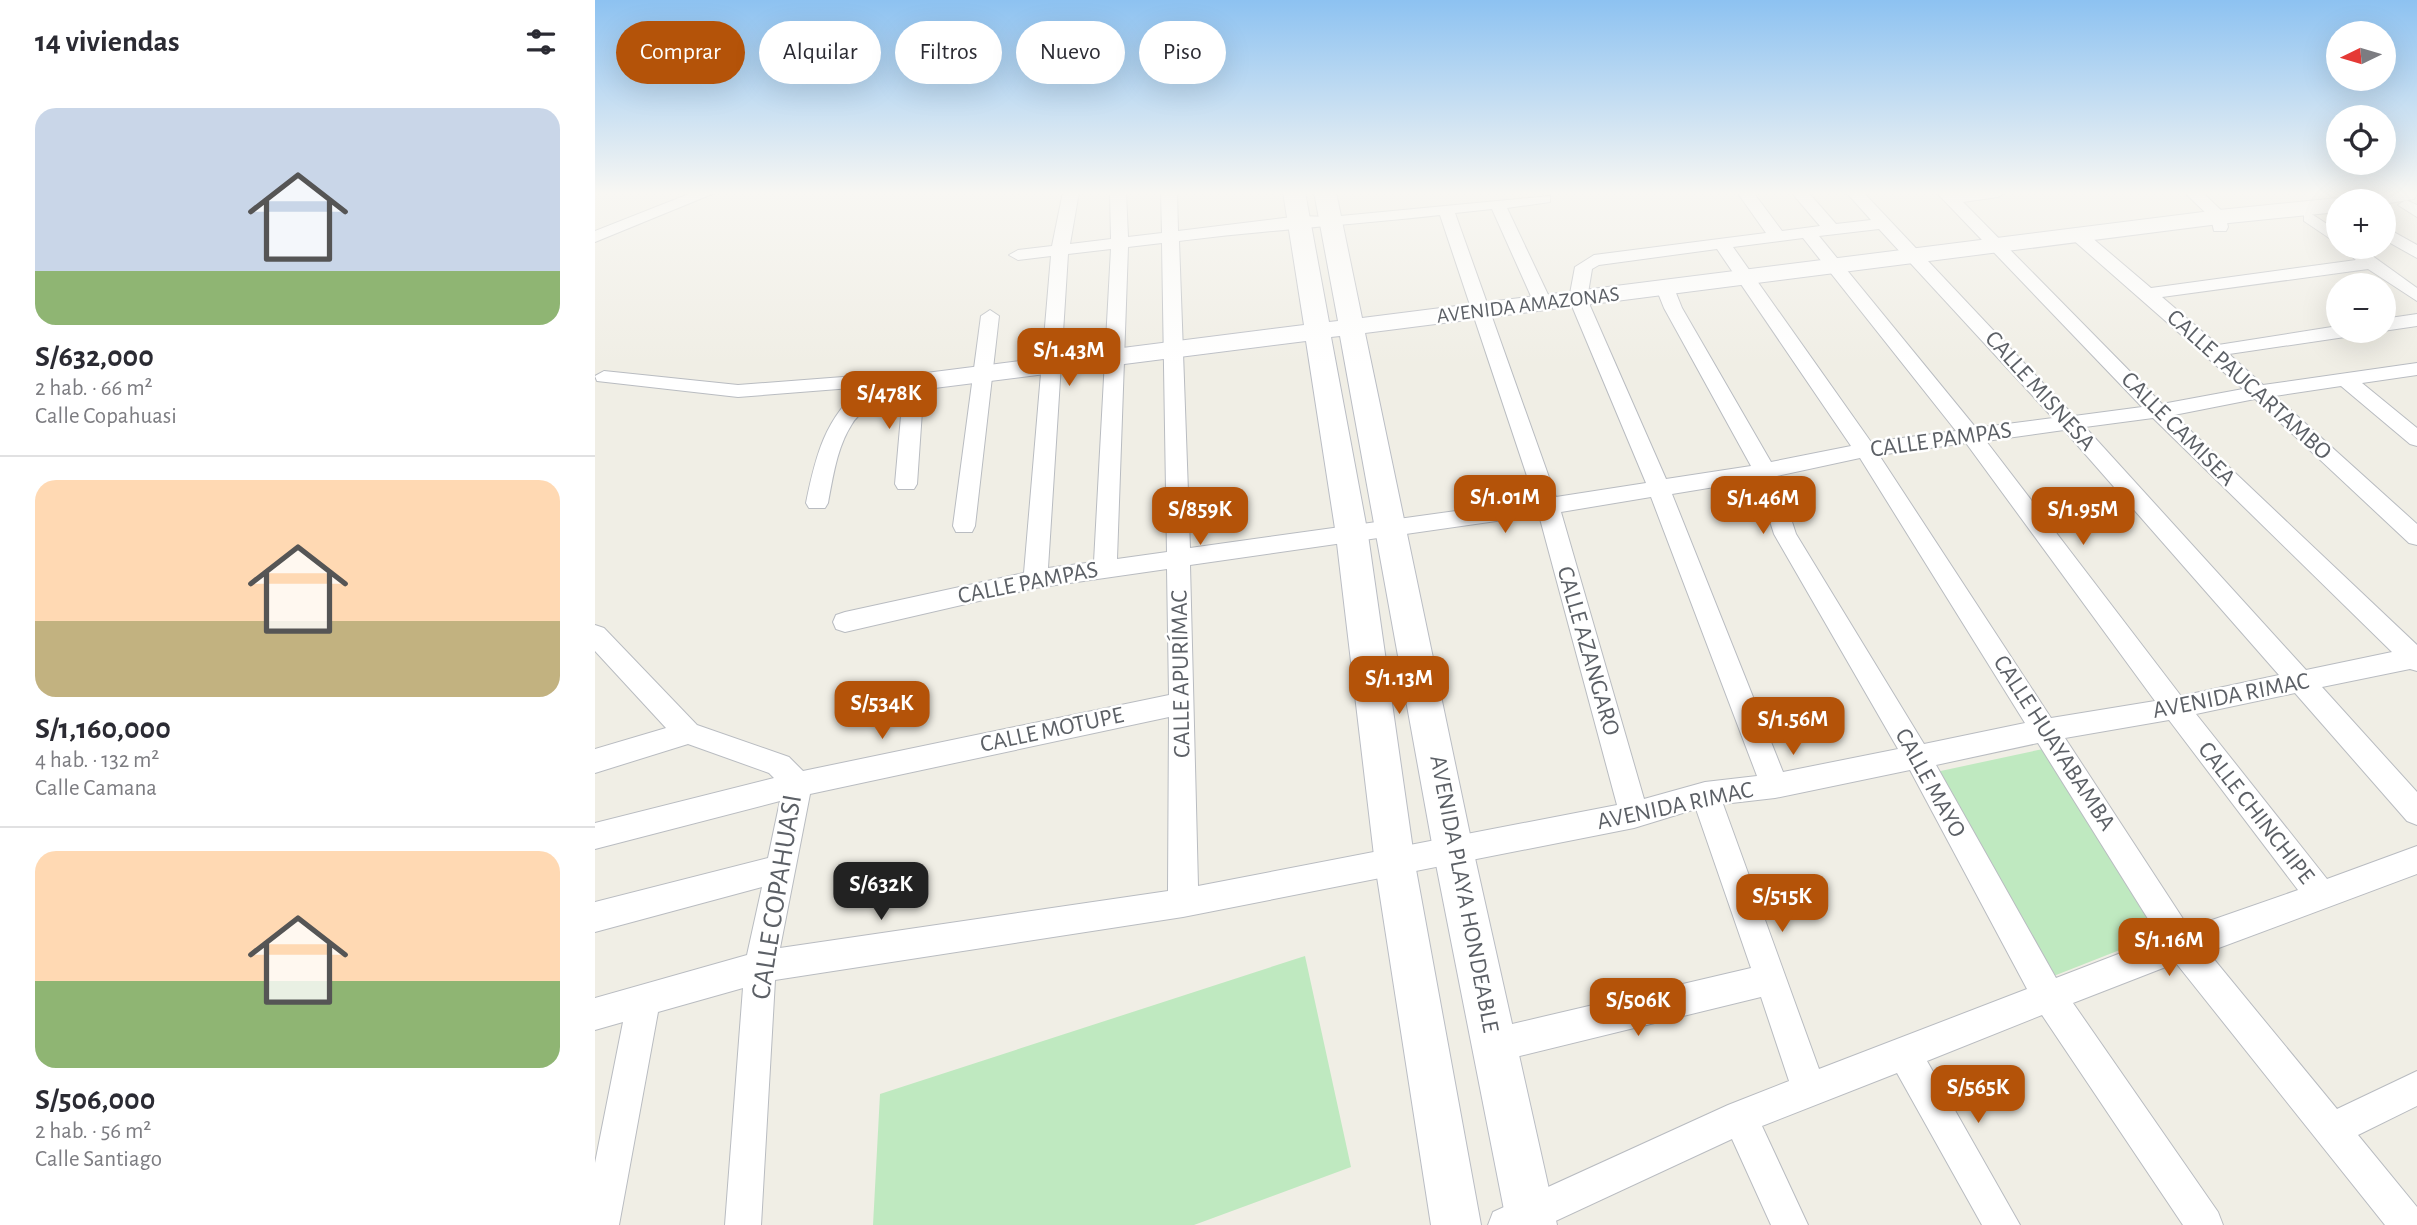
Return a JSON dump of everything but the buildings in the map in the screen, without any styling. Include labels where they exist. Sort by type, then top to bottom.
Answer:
[{"type":"street","points":[[1018,255],[1067,249]]},
{"type":"street","points":[[1105,568],[1120,249]]},
{"type":"street","name":"CALLE APURÍMAC","points":[[1171,249],[1182,703],[1183,903]]},
{"type":"street","name":"AVENIDA PLAYA HONDEABLE","points":[[1321,249],[1339,333],[1393,529],[1453,849],[1495,1045],[1522,1222]]},
{"type":"street","name":"CALLE AZANGARO","points":[[1459,249],[1548,506],[1634,815]]},
{"type":"street","points":[[1518,249],[1543,303]]},
{"type":"street","points":[[1687,249],[1594,260],[1584,267],[1580,305],[1658,486],[1775,786]]},
{"type":"street","name":"CALLE HUAYABAMBA","points":[[1726,249],[1865,450],[2047,730],[2182,945],[2333,1129],[2407,1225]]},
{"type":"street","name":"CALLE CHINCHIPE","points":[[1822,249],[1973,438],[2175,708],[2319,894]]},
{"type":"street","name":"CALLE MISNESA","points":[[1909,249],[2417,812]]},
{"type":"street","name":"AVENIDA AMAZONAS","points":[[879,387],[1173,350],[1580,305],[2007,249]]},
{"type":"street","name":"CALLE PAUCARTAMBO","points":[[2094,249],[2214,351],[2417,537]]},
{"type":"street","points":[[1035,579],[1060,250]]},
{"type":"street","name":"CALLE CAMISEA","points":[[2000,250],[2158,411],[2416,659]]},
{"type":"street","points":[[2366,259],[2417,296]]},
{"type":"street","points":[[2147,294],[2372,263]]},
{"type":"street","name":"CALLE MAYO","points":[[1667,293],[1765,471],[1790,543],[1917,757],[2048,996],[2205,1225]]},
{"type":"street","name":"AVENIDA AMAZONAS","points":[[1482,316],[1543,303],[1580,305]]},
{"type":"street","points":[[964,526],[990,316]]},
{"type":"street","points":[[2396,323],[2417,320]]},
{"type":"street","name":"AVENIDA PLAYA HONDEABLE","points":[[1339,333],[1352,535],[1395,864],[1456,1225]]},
{"type":"street","points":[[2214,351],[2326,334]]},
{"type":"street","points":[[2408,370],[2417,386]]},
{"type":"street","name":"CALLE PAMPAS","points":[[845,622],[1035,579],[1548,506],[1658,486],[1765,471],[1865,450],[1973,438],[2068,422],[2158,411],[2259,392],[2408,370]]},
{"type":"street","points":[[604,377],[738,391],[790,390],[877,379],[883,381],[879,387],[852,405],[840,423],[829,447],[817,503]]},
{"type":"street","points":[[2346,379],[2417,439]]},
{"type":"street","points":[[906,484],[914,382]]},
{"type":"street","name":"CALLE COPAHUASI","points":[[595,635],[688,733],[779,765],[798,784],[760,967],[743,1225]]},
{"type":"street","name":"AVENIDA RIMAC","points":[[595,1014],[760,967],[1183,903],[1395,864],[1453,849],[1634,815],[1705,794],[1775,786],[2416,659]]},
{"type":"street","name":"CALLE MOTUPE","points":[[595,836],[798,784],[1182,703]]},
{"type":"street","points":[[595,761],[688,733]]},
{"type":"street","points":[[1705,794],[1810,1091]]},
{"type":"street","points":[[1522,1222],[1739,1117],[2182,945],[2238,927],[2319,894],[2417,860]]},
{"type":"street","points":[[595,917],[782,868]]},
{"type":"street","points":[[1495,1045],[1770,979]]},
{"type":"street","points":[[601,1225],[643,1000]]},
{"type":"street","points":[[1904,1053],[2002,1225]]},
{"type":"street","points":[[2333,1129],[2417,1088]]},
{"type":"street","points":[[1739,1117],[1790,1225]]},
{"type":"green space","points":[[2043,749],[2163,933],[2046,979],[1936,772]]},
{"type":"green space","points":[[1305,956],[1351,1167],[1194,1225],[873,1225],[880,1094]]}]
